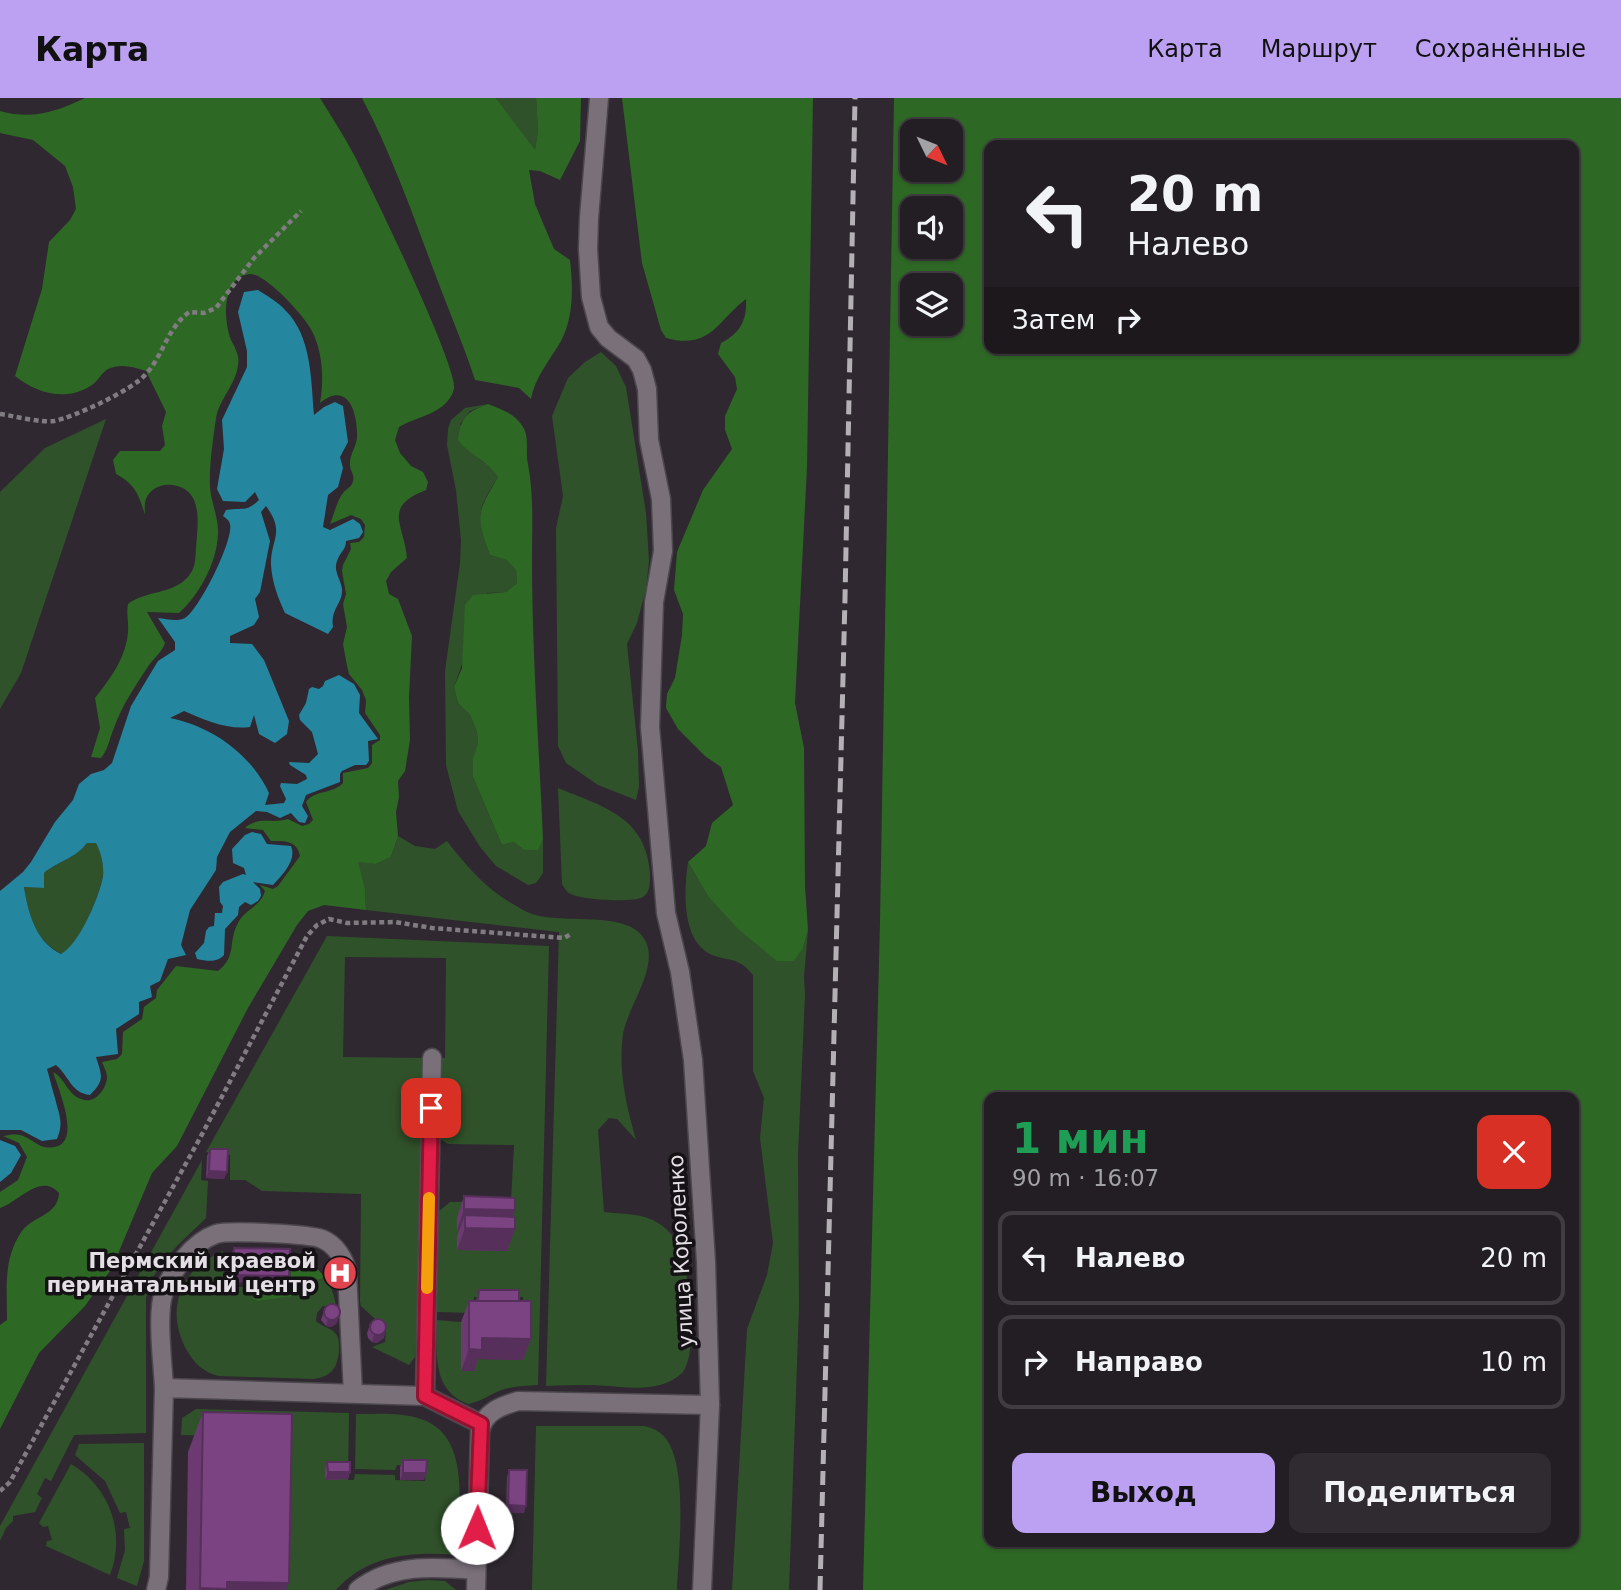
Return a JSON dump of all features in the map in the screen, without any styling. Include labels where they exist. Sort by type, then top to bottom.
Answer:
[{"type":"street","name":"улица Короленко","points":[[599,98],[589,218],[591,297],[599,327],[608,338],[636,359],[642,370],[647,389],[649,440],[661,499],[663,551],[654,603],[650,727],[666,913],[680,972],[694,1060],[706,1262],[710,1405],[702,1590]]},
{"type":"street","points":[[425,1396],[432,1058]]},
{"type":"street","points":[[156,1590],[159,1577],[164,1388],[163,1295],[171,1278],[195,1248],[219,1233],[307,1236],[322,1239],[338,1252],[345,1261],[347,1272],[353,1393]]},
{"type":"street","points":[[164,1388],[425,1396],[481,1424]]},
{"type":"street","points":[[476,1590],[481,1424],[493,1411],[518,1401],[710,1405]]},
{"type":"street","points":[[358,1590],[380,1576],[397,1572],[437,1567],[476,1570]]},
{"type":"path","points":[[0,414],[53,421],[99,404],[139,380],[147,374],[177,321],[189,312],[204,313],[216,308],[254,258],[301,211]]},
{"type":"path","points":[[0,1491],[10,1482],[200,1138],[307,936],[317,925],[329,919],[347,923],[395,922],[432,928],[564,938],[571,934]]},
{"type":"green space","points":[[85,98],[320,98],[353,153],[411,275],[443,348],[454,389],[445,404],[438,409],[399,427],[395,440],[400,453],[411,466],[423,472],[428,482],[426,490],[412,496],[400,510],[400,526],[407,558],[391,572],[386,581],[389,594],[398,599],[412,636],[410,740],[405,771],[398,781],[398,836],[391,857],[376,864],[358,862],[365,888],[366,910],[324,905],[308,911],[297,925],[248,1008],[177,1146],[152,1173],[112,1268],[85,1306],[39,1353],[0,1429],[0,1325],[7,1320],[8,1265],[20,1234],[54,1207],[59,1193],[52,1187],[37,1187],[0,1208],[0,1192],[18,1180],[27,1157],[19,1143],[3,1136],[20,1135],[44,1147],[57,1147],[64,1141],[67,1119],[53,1072],[76,1097],[86,1100],[95,1098],[107,1078],[102,1062],[117,1059],[122,1054],[123,1032],[142,1019],[144,1007],[156,998],[157,990],[176,966],[218,971],[228,960],[234,932],[240,920],[263,897],[265,891],[260,885],[273,889],[278,886],[300,856],[293,844],[271,841],[263,830],[245,828],[255,822],[288,819],[302,826],[309,824],[313,820],[306,802],[309,798],[339,786],[343,783],[343,773],[368,768],[372,763],[372,745],[380,740],[380,735],[365,713],[366,700],[362,690],[349,674],[343,644],[347,627],[343,604],[346,594],[343,565],[351,549],[350,543],[359,542],[364,537],[365,525],[361,519],[351,515],[330,524],[341,496],[353,481],[350,462],[357,438],[356,419],[344,397],[330,397],[320,403],[322,367],[312,331],[294,307],[275,289],[251,274],[238,278],[230,290],[226,304],[227,326],[238,362],[237,372],[216,418],[210,470],[210,487],[218,528],[214,556],[200,588],[179,613],[147,612],[165,643],[125,703],[104,754],[101,758],[91,757],[100,728],[95,698],[112,676],[124,651],[128,632],[128,604],[143,596],[173,587],[187,578],[194,564],[198,524],[194,500],[184,489],[170,485],[156,488],[146,499],[145,515],[135,491],[116,474],[113,460],[120,451],[160,451],[165,445],[162,426],[166,412],[146,371],[127,366],[113,367],[106,370],[92,385],[62,394],[43,391],[15,376],[42,289],[49,242],[70,220],[76,209],[73,187],[65,166],[33,140],[0,133],[0,111],[33,115]]},
{"type":"green space","points":[[362,98],[496,98],[535,150],[538,131],[536,98],[581,98],[580,141],[560,180],[540,171],[529,170],[535,204],[554,249],[570,260],[572,291],[565,332],[539,376],[531,399],[519,388],[475,380],[399,179]]},
{"type":"green space","points":[[496,98],[536,98],[538,131],[535,151]]},
{"type":"green space","points":[[622,98],[813,98],[807,467],[795,703],[804,748],[808,930],[803,948],[794,961],[777,961],[738,929],[708,896],[688,862],[706,846],[712,823],[733,805],[721,767],[705,756],[678,729],[666,708],[667,694],[675,678],[682,635],[683,614],[674,590],[677,552],[703,490],[732,449],[725,430],[725,416],[737,389],[735,377],[718,354],[721,343],[741,326],[746,299],[703,337],[681,341],[666,338],[661,330],[642,263]]},
{"type":"green space","points":[[894,98],[1621,98],[1621,1590],[863,1590],[880,922]]},
{"type":"green space","points":[[601,352],[616,366],[626,387],[646,513],[649,561],[646,589],[637,623],[627,644],[638,751],[639,787],[636,800],[598,785],[566,763],[558,746],[556,528],[563,496],[552,416],[568,378]]},
{"type":"green space","points":[[488,404],[470,411],[460,424],[479,459],[492,468],[498,477],[482,507],[482,532],[490,555],[506,560],[516,570],[517,583],[506,592],[487,593],[454,687],[458,703],[470,715],[477,732],[473,777],[502,845],[513,842],[524,850],[537,850],[543,839],[543,873],[536,883],[528,885],[496,866],[480,847],[458,811],[446,765],[445,671],[461,540],[456,490],[447,445],[448,429],[451,420],[465,408]]},
{"type":"green space","points":[[488,404],[508,412],[516,419],[523,427],[527,441],[532,500],[533,629],[543,839],[538,850],[524,850],[513,842],[502,845],[473,777],[477,732],[470,715],[458,703],[454,687],[462,668],[465,605],[473,595],[506,592],[517,583],[516,570],[506,560],[490,555],[480,522],[482,507],[498,477],[458,440],[466,416]]},
{"type":"green space","points":[[106,419],[21,673],[0,709],[0,492],[45,448]]},
{"type":"green space","points":[[558,788],[606,808],[631,827],[647,854],[650,883],[646,895],[628,900],[594,899],[574,895],[566,890],[562,884]]},
{"type":"green space","points":[[398,836],[415,846],[435,849],[447,841],[482,881],[527,912],[557,918],[610,921],[638,931],[646,942],[648,964],[626,1023],[622,1048],[624,1088],[636,1140],[617,1119],[609,1118],[598,1130],[604,1212],[649,1218],[672,1235],[678,1245],[687,1282],[691,1326],[687,1363],[682,1373],[672,1380],[661,1385],[637,1388],[546,1386],[559,932],[366,910],[365,888],[357,861],[376,864],[391,857]]},
{"type":"green space","points":[[87,843],[96,843],[102,859],[101,884],[82,930],[69,949],[62,954],[39,934],[28,907],[24,887],[44,888],[43,874],[77,853]]},
{"type":"green space","points":[[688,862],[708,896],[803,948],[808,930],[798,1155],[799,1307],[789,1590],[732,1590],[747,1329],[767,1275],[773,1243],[760,1138],[764,1098],[753,1071],[753,975],[737,962],[710,954],[694,937],[687,912]]},
{"type":"green space","points":[[327,936],[549,946],[538,1385],[504,1389],[468,1404],[448,1390],[439,1369],[437,1320],[461,1322],[461,1371],[474,1359],[523,1360],[523,1297],[474,1297],[473,1313],[436,1312],[438,1212],[450,1202],[511,1201],[514,1145],[448,1144],[440,1139],[440,1058],[445,1058],[446,958],[345,957],[343,1057],[424,1058],[417,1341],[415,1357],[409,1365],[372,1347],[385,1342],[386,1329],[360,1302],[361,1194],[262,1191],[245,1180],[230,1180],[230,1155],[206,1152]]},
{"type":"green space","points":[[202,1160],[201,1180],[208,1181],[206,1218],[178,1244],[162,1264],[149,1286],[146,1298],[146,1433],[74,1435],[51,1481],[45,1478],[37,1494],[42,1498],[35,1512],[13,1516],[13,1521],[0,1541],[0,1526]]},
{"type":"green space","points":[[223,1251],[226,1287],[288,1287],[291,1284],[290,1254],[294,1253],[322,1274],[331,1289],[336,1306],[323,1306],[317,1313],[316,1321],[337,1336],[339,1349],[333,1370],[325,1376],[313,1379],[219,1376],[204,1370],[196,1363],[180,1334],[177,1305],[187,1279],[196,1268]]},
{"type":"green space","points":[[294,1253],[312,1264],[325,1277],[316,1280],[299,1295],[258,1301],[253,1299],[253,1287],[291,1285],[290,1254]]},
{"type":"green space","points":[[196,1409],[349,1413],[348,1480],[354,1480],[355,1474],[395,1475],[395,1480],[425,1481],[426,1466],[397,1465],[395,1470],[355,1469],[356,1414],[405,1415],[421,1419],[438,1428],[449,1441],[456,1458],[459,1477],[457,1555],[408,1555],[377,1562],[362,1569],[336,1590],[279,1590],[224,1436],[181,1435],[182,1418]]},
{"type":"green space","points":[[536,1426],[644,1426],[659,1432],[669,1443],[679,1482],[677,1590],[532,1590]]},
{"type":"green space","points":[[144,1443],[144,1561],[137,1586],[117,1578],[125,1550],[124,1529],[130,1528],[126,1512],[120,1513],[105,1481],[75,1455],[79,1444]]},
{"type":"green space","points":[[71,1464],[96,1485],[111,1512],[116,1543],[110,1575],[46,1546],[47,1541],[52,1540],[48,1526],[43,1527],[39,1523]]},
{"type":"green space","points":[[445,1581],[456,1590],[385,1590],[409,1582]]},
{"type":"water","points":[[258,290],[279,304],[294,321],[305,346],[311,374],[314,415],[335,402],[343,406],[348,442],[340,457],[343,468],[338,487],[328,495],[323,527],[330,530],[353,519],[360,524],[363,532],[359,538],[346,541],[337,561],[342,594],[333,615],[333,627],[328,634],[285,613],[272,571],[275,523],[266,506],[261,512],[270,541],[260,592],[255,599],[259,617],[254,625],[230,636],[230,643],[252,644],[264,660],[289,721],[287,734],[275,743],[259,734],[254,715],[250,727],[241,728],[216,724],[184,711],[170,718],[215,735],[241,754],[269,793],[265,805],[284,803],[286,799],[281,783],[297,784],[307,779],[306,775],[289,762],[309,763],[318,754],[312,732],[300,720],[299,715],[312,687],[319,689],[325,681],[339,675],[354,684],[360,695],[359,713],[378,739],[368,741],[369,761],[366,765],[355,765],[342,771],[340,782],[306,795],[302,806],[308,816],[305,823],[299,822],[291,813],[280,818],[267,812],[256,811],[230,832],[217,857],[216,870],[190,910],[181,945],[186,955],[168,959],[160,981],[150,986],[152,997],[139,1002],[139,1014],[116,1029],[118,1054],[96,1057],[101,1077],[95,1090],[90,1095],[84,1094],[74,1088],[56,1065],[47,1069],[60,1118],[57,1139],[42,1141],[21,1130],[0,1130],[0,891],[31,862],[55,822],[73,800],[79,784],[112,763],[131,706],[158,661],[175,650],[175,642],[158,618],[179,620],[191,612],[206,589],[227,544],[230,524],[223,516],[226,510],[247,508],[259,500],[255,492],[245,502],[223,501],[217,489],[224,449],[222,420],[247,367],[247,351],[238,312],[244,292]],"holes":[[[87,843],[96,843],[103,863],[101,884],[93,907],[75,941],[61,954],[52,949],[39,934],[28,907],[24,887],[44,888],[44,873],[77,853]]]},
{"type":"water","points":[[252,832],[261,834],[267,844],[291,846],[291,862],[273,885],[253,882],[260,889],[261,896],[251,905],[245,902],[239,907],[238,915],[225,929],[224,955],[215,960],[197,959],[195,953],[204,943],[206,931],[214,926],[215,913],[222,913],[219,887],[223,882],[246,875],[244,868],[233,863],[232,849],[245,835]]},
{"type":"water","points":[[0,1140],[15,1146],[21,1155],[11,1173],[0,1182]]},
{"type":"building","points":[[210,1149],[228,1149],[227,1172],[209,1171]]},
{"type":"building","points":[[464,1196],[515,1198],[515,1210],[464,1209]]},
{"type":"building","points":[[465,1215],[515,1217],[515,1229],[465,1228]]},
{"type":"building","points":[[234,1248],[290,1249],[289,1276],[232,1275]]},
{"type":"building","points":[[479,1290],[519,1290],[519,1301],[478,1301]]},
{"type":"building","points":[[469,1301],[531,1301],[531,1339],[482,1338],[482,1350],[469,1349]]},
{"type":"building","points":[[332,1304],[338,1306],[338,1318],[332,1320],[326,1318],[324,1312],[326,1306]]},
{"type":"building","points":[[378,1319],[384,1321],[384,1333],[378,1335],[372,1333],[370,1327],[372,1321]]},
{"type":"building","points":[[203,1412],[292,1414],[289,1583],[227,1582],[227,1589],[200,1588]]},
{"type":"building","points":[[403,1460],[427,1460],[426,1473],[403,1473]]},
{"type":"building","points":[[327,1462],[350,1462],[350,1472],[328,1472]]},
{"type":"building","points":[[509,1470],[527,1470],[526,1506],[508,1505]]},
{"type":"railway","points":[[820,1590],[855,98]]},
{"type":"slow traffic","points":[[427,1288],[429,1198]]},
{"type":"place","name":"Пермский краевой перинатальный центр","points":[[340,1273]]},
{"type":"route","points":[[431,1108],[425,1396],[481,1424],[477,1528]]}]
